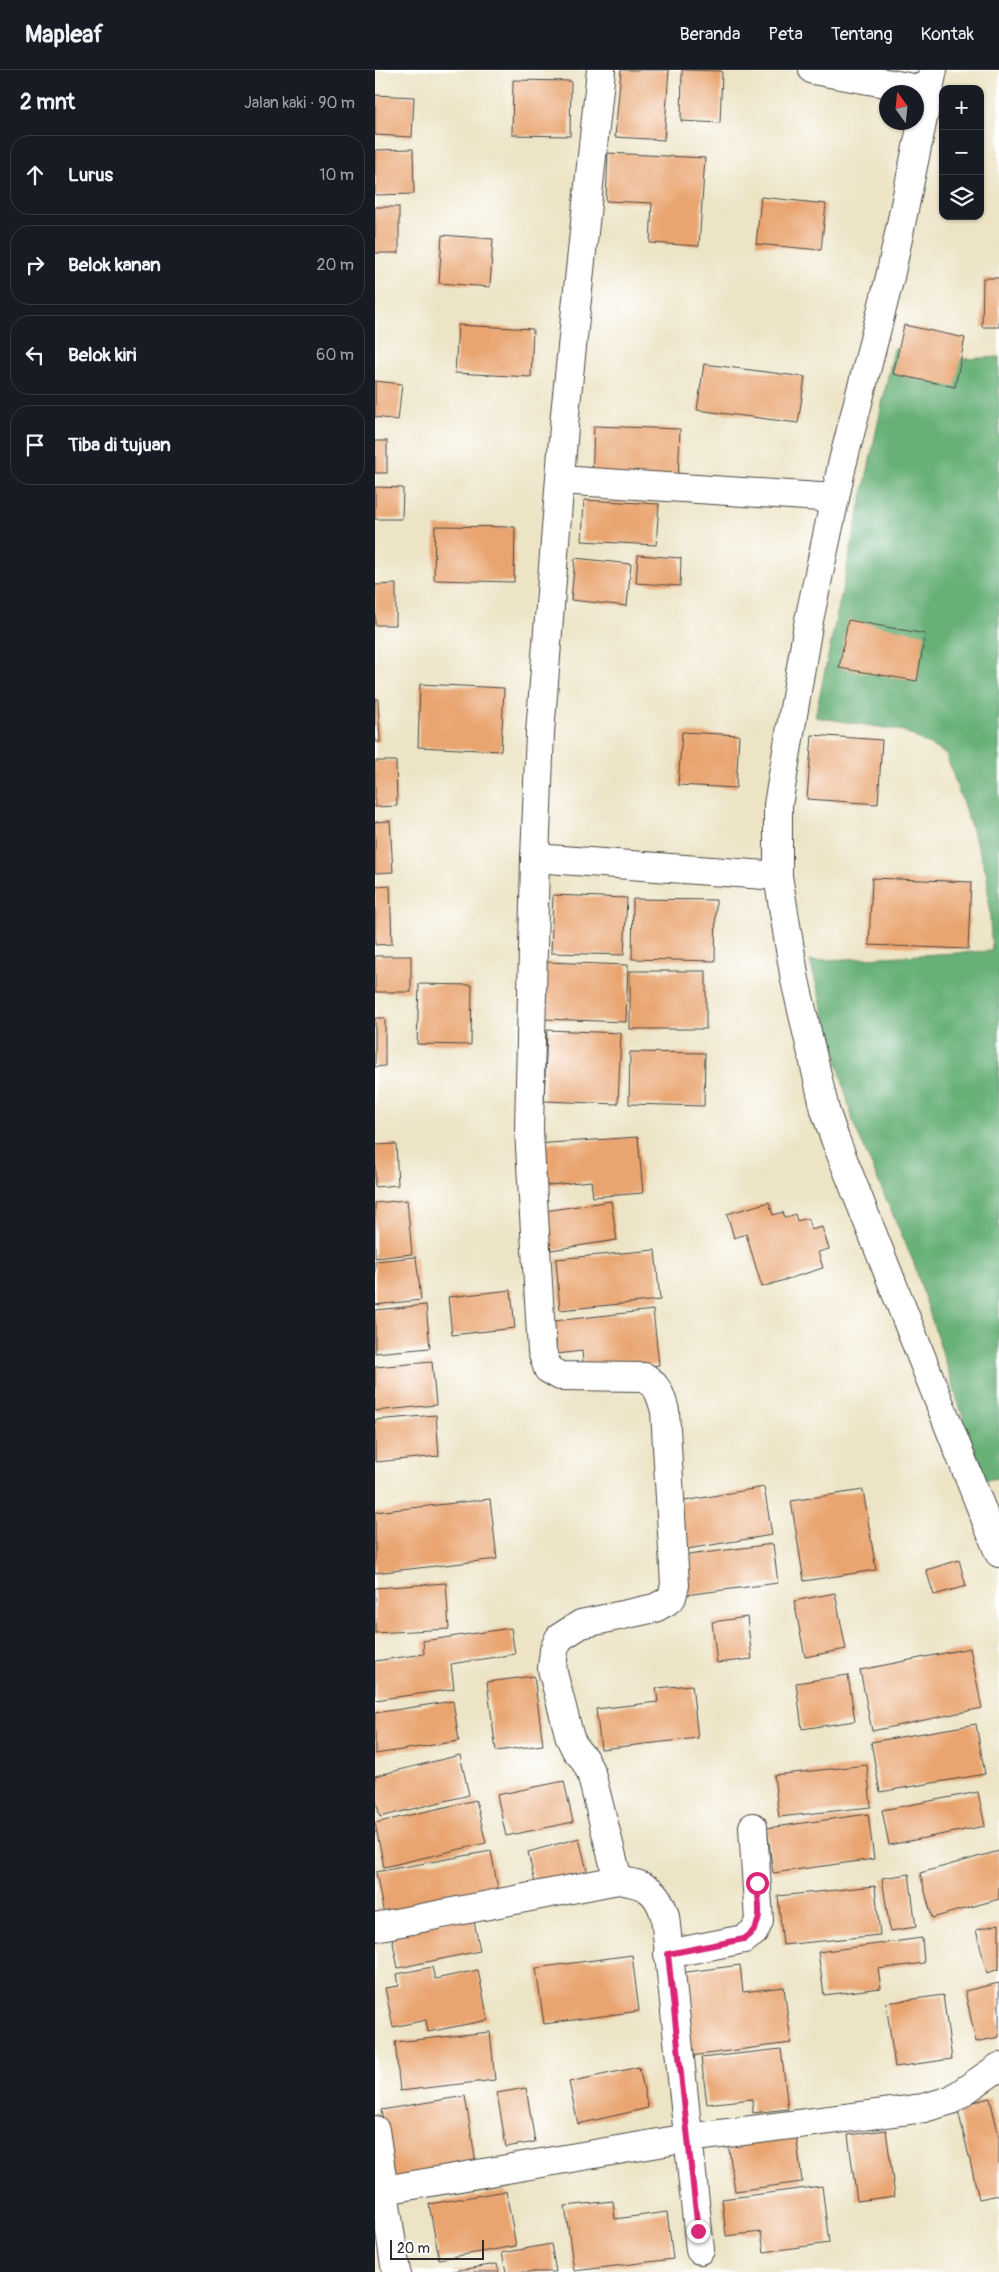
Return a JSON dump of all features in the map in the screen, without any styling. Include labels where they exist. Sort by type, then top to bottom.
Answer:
[{"type":"main road","points":[[601,70],[560,480],[540,733],[535,858],[529,1130],[542,1351],[548,1369],[560,1376],[645,1377],[654,1383],[661,1394],[665,1411],[675,1567],[675,1585],[672,1597],[655,1608],[581,1624],[559,1638],[553,1650],[552,1669],[570,1738],[576,1750],[584,1758],[591,1773],[618,1880]]},
{"type":"main road","points":[[813,70],[931,80],[890,277],[835,498],[807,625],[778,805],[778,876],[795,980],[825,1110],[999,1553]]},
{"type":"main road","points":[[560,480],[835,498]]},
{"type":"main road","points":[[535,858],[778,876]]},
{"type":"main road","points":[[668,1954],[744,1939],[754,1932],[759,1921],[753,1827]]},
{"type":"main road","points":[[375,1927],[618,1880],[647,1887],[660,1899],[665,1916],[700,2250]]},
{"type":"main road","points":[[382,2205],[688,2138],[924,2108],[951,2100],[999,2067]]},
{"type":"main road","points":[[375,2130],[382,2205],[396,2272]]},
{"type":"green space","points":[[894,348],[946,360],[999,357],[999,1478],[983,1480],[913,1261],[854,1125],[810,961],[992,951],[987,874],[946,754],[904,731],[815,717]]},
{"type":"building","points":[[621,70],[669,70],[664,140],[615,137]]},
{"type":"building","points":[[682,70],[722,71],[720,123],[681,121]]},
{"type":"building","points":[[513,80],[571,81],[570,136],[512,135]]},
{"type":"building","points":[[375,95],[414,97],[412,137],[375,135]]},
{"type":"building","points":[[413,149],[414,194],[375,195],[375,150]]},
{"type":"building","points":[[608,153],[705,158],[699,246],[650,243],[652,203],[606,201]]},
{"type":"building","points":[[761,197],[826,204],[821,250],[756,244]]},
{"type":"building","points":[[375,207],[399,207],[399,253],[375,253]]},
{"type":"building","points":[[442,235],[493,239],[490,287],[439,283]]},
{"type":"building","points":[[983,278],[999,278],[999,327],[982,327]]},
{"type":"building","points":[[458,325],[533,329],[531,377],[455,373]]},
{"type":"building","points":[[904,325],[965,338],[955,387],[893,374]]},
{"type":"building","points":[[704,364],[805,377],[798,423],[697,410]]},
{"type":"building","points":[[375,381],[402,384],[398,420],[375,417]]},
{"type":"building","points":[[594,426],[680,429],[678,483],[592,481]]},
{"type":"building","points":[[375,441],[387,441],[387,473],[375,473]]},
{"type":"building","points":[[375,487],[403,488],[402,519],[375,519]]},
{"type":"building","points":[[584,500],[659,504],[656,545],[582,541]]},
{"type":"building","points":[[435,526],[515,527],[514,582],[434,580]]},
{"type":"building","points":[[638,555],[681,558],[680,586],[636,583]]},
{"type":"building","points":[[575,558],[631,564],[627,606],[571,600]]},
{"type":"building","points":[[396,584],[396,625],[375,625],[375,585]]},
{"type":"building","points":[[848,620],[925,634],[917,681],[839,668]]},
{"type":"building","points":[[420,684],[504,688],[501,751],[418,747]]},
{"type":"building","points":[[375,699],[378,699],[380,742],[375,742]]},
{"type":"building","points":[[682,732],[739,735],[736,788],[678,785]]},
{"type":"building","points":[[812,735],[882,740],[878,804],[807,799]]},
{"type":"building","points":[[375,761],[396,761],[397,806],[375,807]]},
{"type":"building","points":[[390,821],[393,872],[375,873],[375,822]]},
{"type":"building","points":[[872,878],[971,882],[968,949],[869,945]]},
{"type":"building","points":[[390,886],[392,944],[375,945],[375,887]]},
{"type":"building","points":[[553,895],[627,898],[624,955],[551,953]]},
{"type":"building","points":[[633,899],[716,900],[715,961],[632,959]]},
{"type":"building","points":[[375,956],[411,956],[411,992],[375,992]]},
{"type":"building","points":[[545,962],[628,965],[626,1022],[543,1019]]},
{"type":"building","points":[[630,971],[706,971],[706,1029],[630,1029]]},
{"type":"building","points":[[419,984],[472,985],[471,1045],[417,1044]]},
{"type":"building","points":[[375,1018],[385,1018],[385,1066],[375,1067]]},
{"type":"building","points":[[547,1030],[621,1033],[618,1104],[544,1101]]},
{"type":"building","points":[[630,1052],[705,1053],[704,1106],[629,1104]]},
{"type":"building","points":[[638,1137],[643,1193],[593,1197],[591,1181],[539,1186],[535,1144]]},
{"type":"building","points":[[396,1144],[398,1185],[375,1187],[375,1145]]},
{"type":"building","points":[[407,1200],[412,1254],[375,1258],[375,1203]]},
{"type":"building","points":[[611,1201],[617,1240],[551,1250],[545,1211]]},
{"type":"building","points":[[769,1202],[773,1215],[783,1212],[785,1218],[795,1214],[797,1221],[808,1218],[811,1230],[822,1227],[829,1249],[818,1252],[823,1268],[762,1287],[746,1234],[734,1238],[727,1214]]},
{"type":"building","points":[[655,1250],[660,1300],[560,1310],[556,1259]]},
{"type":"building","points":[[416,1257],[421,1300],[375,1305],[375,1261]]},
{"type":"building","points":[[511,1290],[515,1328],[452,1335],[448,1297]]},
{"type":"building","points":[[426,1305],[430,1348],[375,1353],[375,1310]]},
{"type":"building","points":[[653,1310],[659,1365],[584,1373],[582,1351],[557,1354],[554,1321]]},
{"type":"building","points":[[432,1362],[436,1405],[375,1411],[375,1367]]},
{"type":"building","points":[[436,1415],[439,1456],[375,1462],[375,1420]]},
{"type":"building","points":[[764,1487],[772,1535],[687,1549],[679,1502]]},
{"type":"building","points":[[863,1490],[876,1570],[804,1581],[791,1501]]},
{"type":"building","points":[[490,1499],[497,1559],[375,1573],[375,1512]]},
{"type":"building","points":[[773,1544],[778,1583],[685,1595],[680,1556]]},
{"type":"building","points":[[959,1560],[966,1586],[934,1595],[926,1570]]},
{"type":"building","points":[[446,1583],[449,1629],[375,1633],[375,1588]]},
{"type":"building","points":[[835,1593],[846,1649],[805,1657],[794,1601]]},
{"type":"building","points":[[747,1617],[752,1659],[717,1663],[712,1622]]},
{"type":"building","points":[[511,1628],[515,1654],[451,1664],[454,1689],[375,1700],[375,1661],[424,1654],[423,1641]]},
{"type":"building","points":[[970,1648],[982,1708],[872,1731],[860,1670]]},
{"type":"building","points":[[848,1675],[855,1721],[802,1729],[796,1683]]},
{"type":"building","points":[[534,1676],[543,1745],[496,1751],[487,1682]]},
{"type":"building","points":[[692,1685],[698,1738],[601,1749],[596,1709],[658,1702],[656,1688]]},
{"type":"building","points":[[453,1701],[459,1741],[375,1754],[375,1713]]},
{"type":"building","points":[[976,1724],[985,1774],[880,1792],[871,1742]]},
{"type":"building","points":[[460,1755],[469,1795],[380,1817],[375,1797],[375,1776]]},
{"type":"building","points":[[867,1765],[871,1807],[779,1817],[774,1775]]},
{"type":"building","points":[[564,1781],[573,1822],[506,1836],[497,1795]]},
{"type":"building","points":[[978,1792],[985,1826],[889,1845],[882,1810]]},
{"type":"building","points":[[476,1800],[486,1843],[384,1867],[375,1823]]},
{"type":"building","points":[[868,1814],[874,1859],[773,1873],[767,1828]]},
{"type":"building","points":[[579,1838],[588,1875],[536,1887],[528,1852]]},
{"type":"building","points":[[491,1851],[499,1894],[384,1915],[376,1872]]},
{"type":"building","points":[[999,1851],[999,1899],[932,1918],[920,1873]]},
{"type":"building","points":[[909,1874],[916,1927],[890,1931],[882,1878]]},
{"type":"building","points":[[875,1886],[880,1935],[783,1945],[778,1896]]},
{"type":"building","points":[[473,1916],[480,1951],[398,1968],[391,1933]]},
{"type":"building","points":[[999,1924],[999,1969],[987,1973],[976,1930]]},
{"type":"building","points":[[922,1938],[924,1963],[878,1969],[881,1988],[824,1995],[818,1952]]},
{"type":"building","points":[[632,1955],[639,2011],[544,2024],[536,1968]]},
{"type":"building","points":[[740,1965],[743,1992],[784,1987],[791,2043],[683,2057],[672,1974]]},
{"type":"building","points":[[432,1967],[435,1979],[478,1970],[488,2020],[428,2032],[426,2020],[393,2027],[385,1988],[399,1986],[397,1974]]},
{"type":"building","points":[[999,1983],[999,2037],[976,2042],[965,1991]]},
{"type":"building","points":[[943,1995],[952,2059],[895,2067],[886,2003]]},
{"type":"building","points":[[490,2032],[495,2080],[400,2091],[395,2042]]},
{"type":"building","points":[[781,2049],[788,2109],[753,2113],[752,2099],[707,2104],[701,2058]]},
{"type":"building","points":[[639,2067],[648,2108],[578,2124],[569,2082]]},
{"type":"building","points":[[526,2088],[535,2142],[506,2147],[497,2093]]},
{"type":"building","points":[[465,2096],[477,2169],[393,2183],[381,2110]]},
{"type":"building","points":[[990,2098],[999,2137],[999,2195],[979,2199],[957,2106]]},
{"type":"building","points":[[886,2130],[895,2196],[857,2201],[848,2135]]},
{"type":"building","points":[[796,2133],[802,2182],[735,2191],[728,2142]]},
{"type":"building","points":[[822,2186],[829,2243],[764,2252],[761,2232],[726,2236],[722,2199]]},
{"type":"building","points":[[506,2191],[516,2246],[439,2259],[429,2204]]},
{"type":"building","points":[[613,2201],[615,2219],[667,2212],[673,2259],[574,2271],[565,2206]]},
{"type":"building","points":[[551,2244],[556,2272],[506,2272],[502,2253]]},
{"type":"building","points":[[497,2264],[499,2272],[453,2272],[453,2271]]},
{"type":"route","points":[[698,2231],[668,1954],[744,1939],[754,1932],[759,1921],[757,1883]]}]
